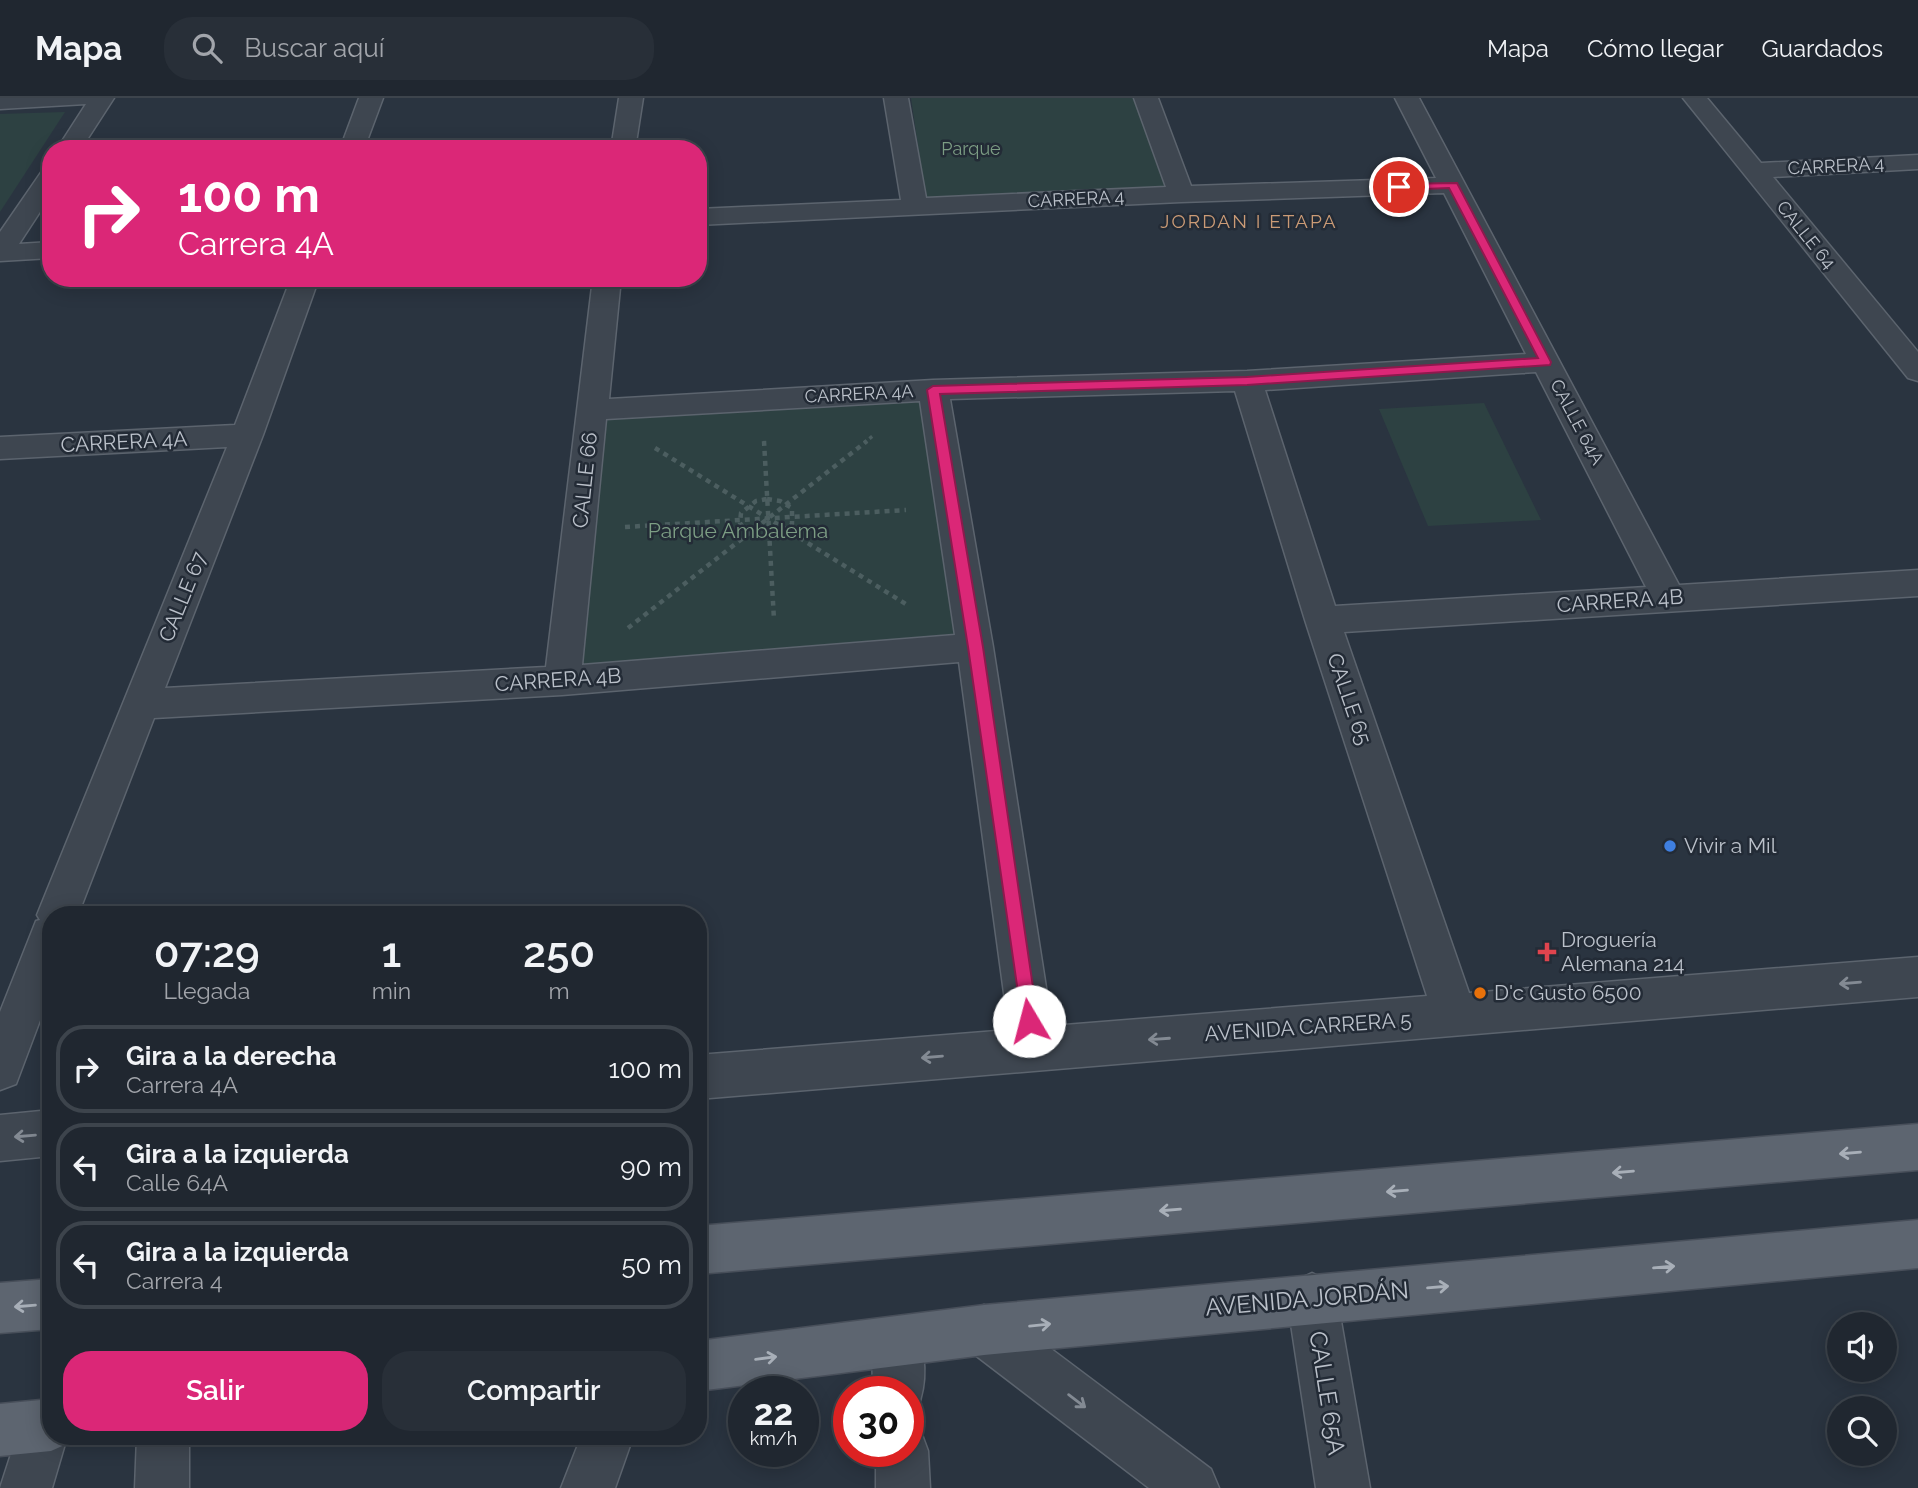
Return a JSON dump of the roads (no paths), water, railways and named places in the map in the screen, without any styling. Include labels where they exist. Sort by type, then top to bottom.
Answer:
[{"type":"main road","points":[[707,1249],[1918,1147]]},
{"type":"main road","name":"AVENIDA JORDÁN","points":[[707,1366],[898,1367],[984,1330],[1918,1244]]},
{"type":"main road","points":[[0,1308],[42,1305]]},
{"type":"street","points":[[0,102],[83,98]]},
{"type":"street","points":[[75,140],[102,98]]},
{"type":"street","points":[[355,140],[371,98]]},
{"type":"street","points":[[625,140],[631,98]]},
{"type":"street","points":[[896,98],[915,206]]},
{"type":"street","points":[[1146,98],[1181,194]]},
{"type":"street","name":"CALLE 64A","points":[[1407,98],[1669,598]]},
{"type":"street","name":"CALLE 64","points":[[1695,98],[1753,171],[1907,344],[1918,371]]},
{"type":"street","name":"CARRERA 4","points":[[1753,171],[1918,162]]},
{"type":"street","name":"CARRERA 4","points":[[707,217],[1181,194],[1453,185]]},
{"type":"street","points":[[0,253],[42,190]]},
{"type":"street","points":[[0,253],[42,251]]},
{"type":"street","name":"CALLE 67","points":[[61,906],[139,704],[248,435],[302,287]]},
{"type":"street","name":"CALLE 66","points":[[562,681],[606,287]]},
{"type":"street","name":"CARRERA 4A","points":[[593,410],[933,390],[1247,381],[1545,362]]},
{"type":"street","name":"CALLE 65","points":[[1247,381],[1322,620],[1455,1016]]},
{"type":"street","points":[[933,390],[975,647],[1033,1048]]},
{"type":"street","name":"CARRERA 4A","points":[[0,448],[248,435]]},
{"type":"street","name":"CARRERA 4B","points":[[1322,620],[1918,583]]},
{"type":"street","name":"CARRERA 4B","points":[[139,704],[562,681],[975,647]]},
{"type":"street","points":[[0,1068],[42,958]]},
{"type":"street","name":"AVENIDA CARRERA 5","points":[[707,1076],[1918,977]]},
{"type":"street","points":[[0,1138],[42,1134]]},
{"type":"street","name":"CALLE 65A","points":[[1312,1298],[1343,1488]]},
{"type":"street","points":[[984,1330],[1192,1488]]},
{"type":"street","points":[[25,1488],[32,1427]]},
{"type":"street","points":[[162,1488],[163,1445]]},
{"type":"street","points":[[588,1488],[604,1445]]},
{"type":"street","points":[[903,1467],[904,1488]]},
{"type":"place","name":"Vivir a Mil","points":[[1670,846]]},
{"type":"place","name":"Droguería Alemana 214","points":[[1547,952]]},
{"type":"place","name":"D'c Gusto 6500","points":[[1480,993]]},
{"type":"district","name":"JORDAN I ETAPA","points":[[1249,221]]},
{"type":"park label","name":"Parque","points":[[971,149]]},
{"type":"park label","name":"Parque Ambalema","points":[[738,531]]}]
